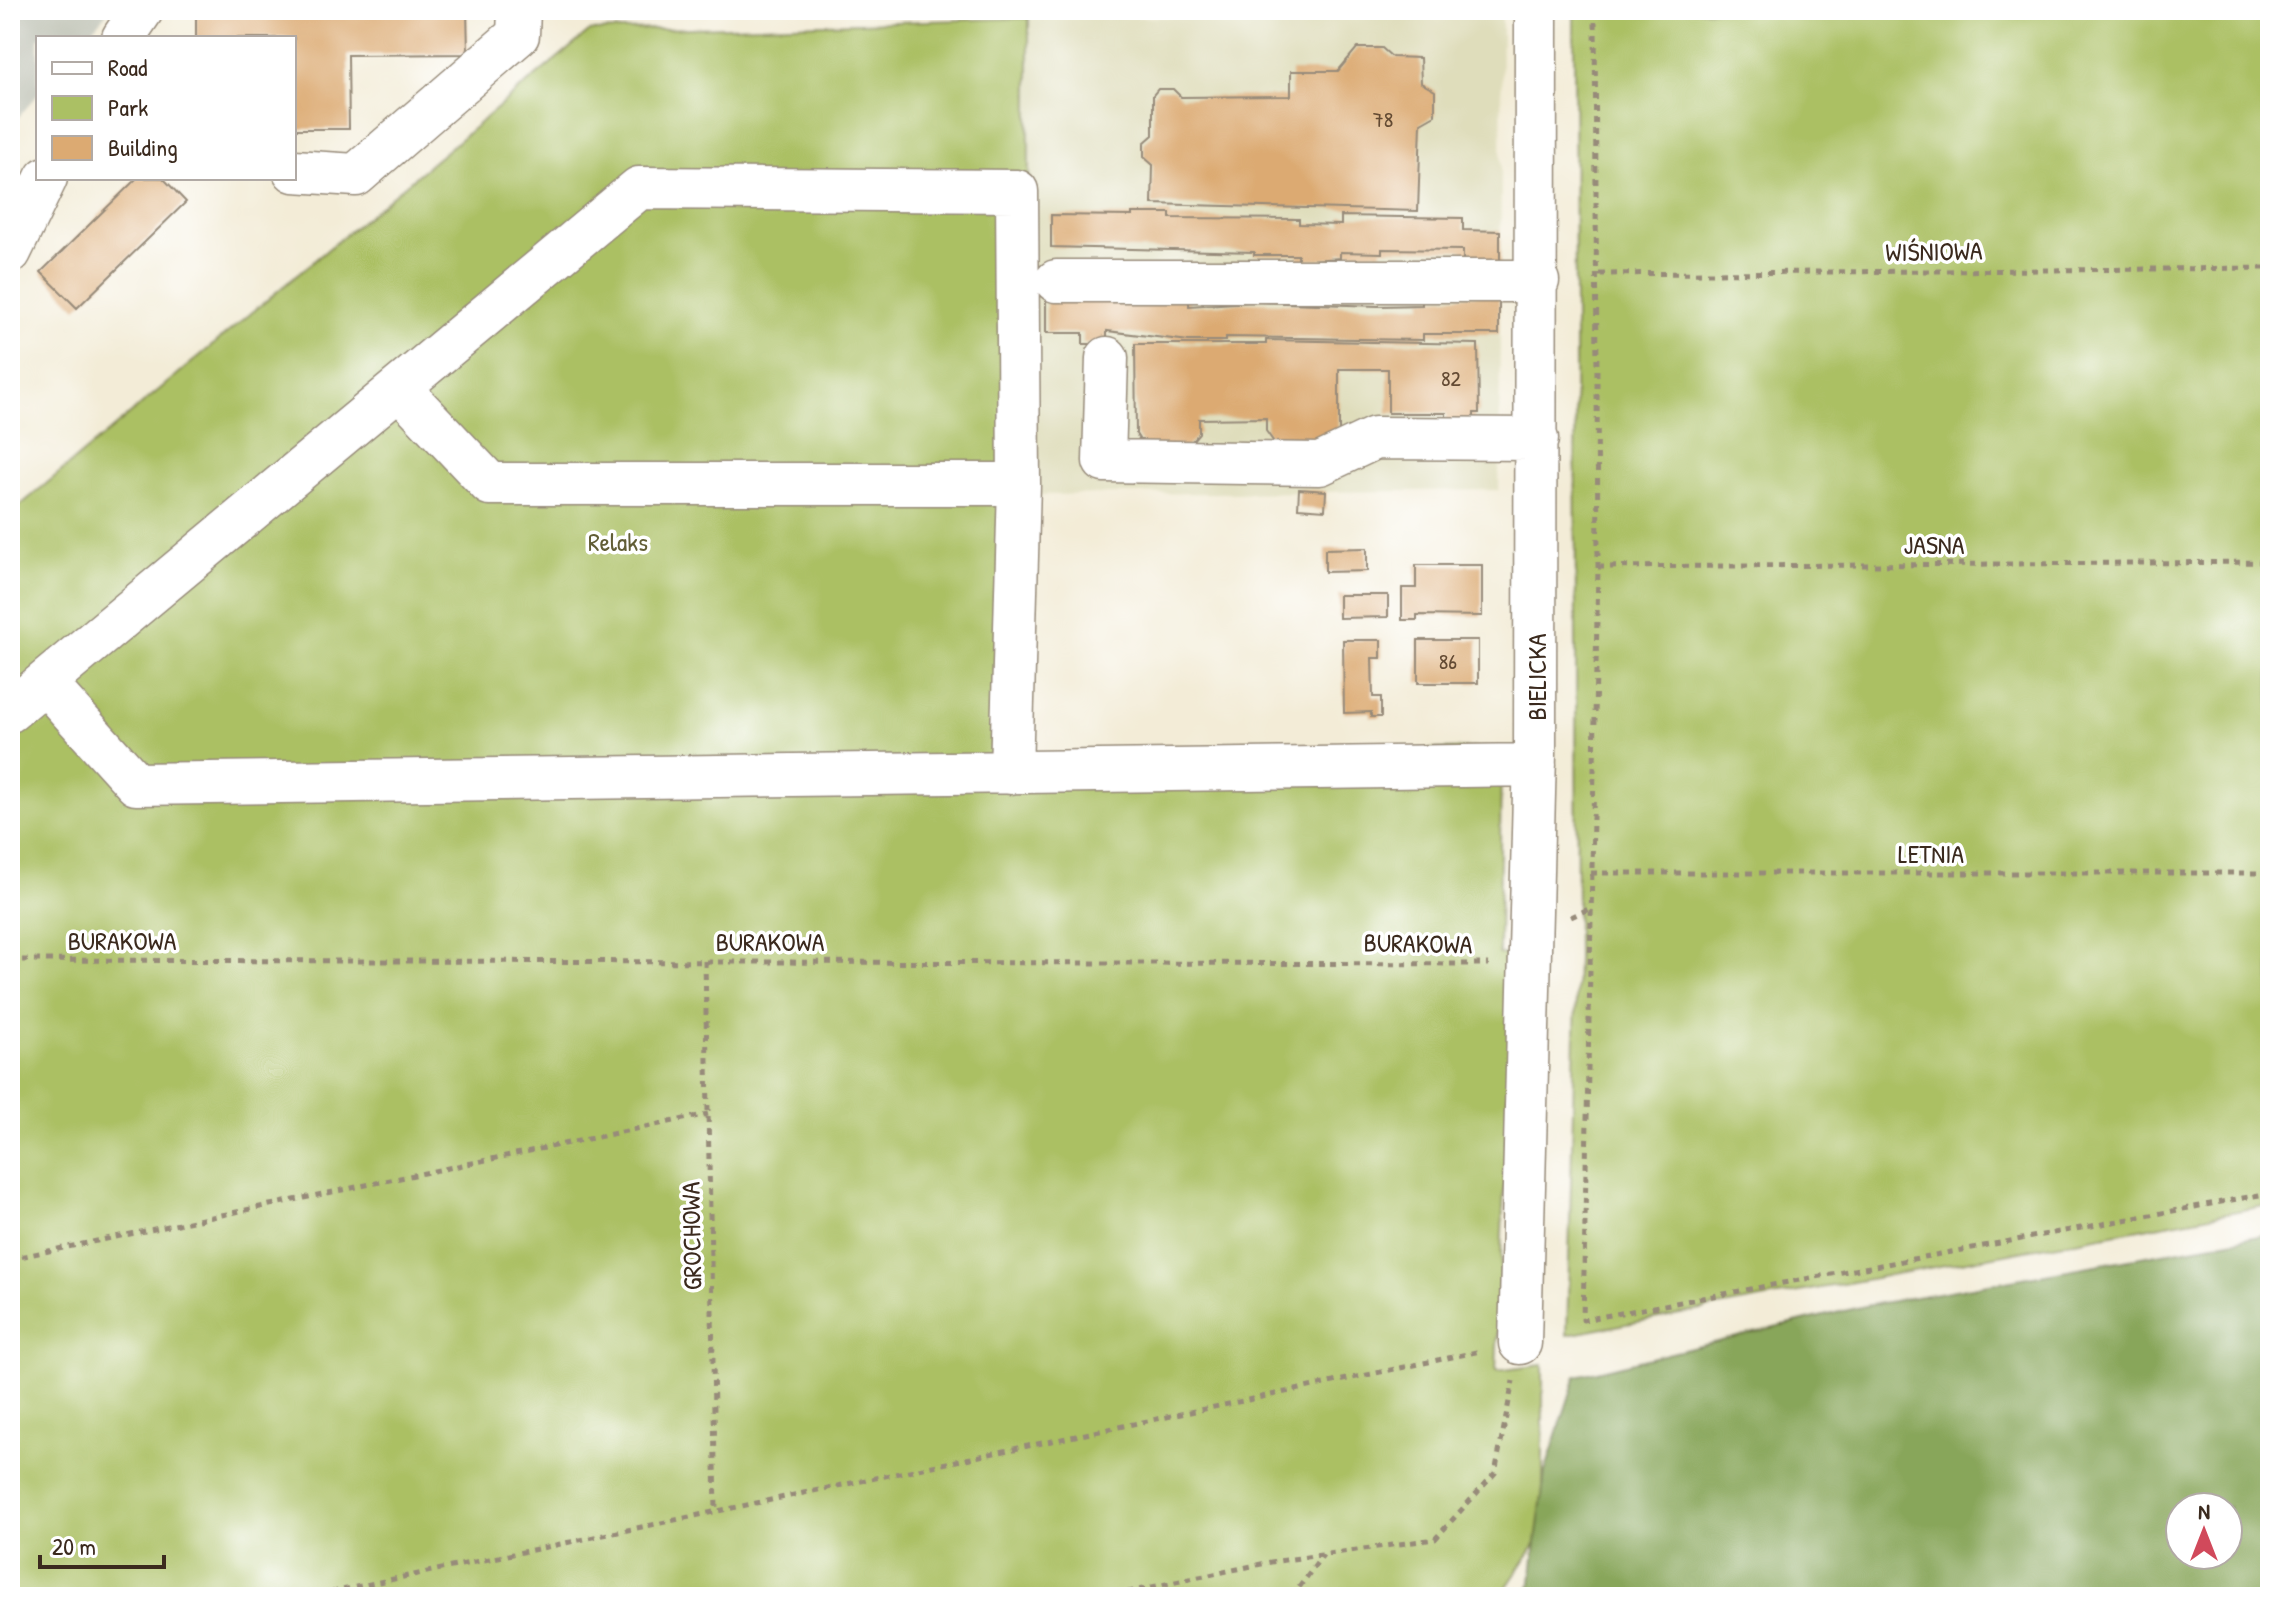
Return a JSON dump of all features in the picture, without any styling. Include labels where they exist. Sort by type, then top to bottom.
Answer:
[{"type":"street","points":[[124,36],[142,10]]},
{"type":"street","points":[[296,171],[356,175],[518,35],[519,10]]},
{"type":"street","name":"BIELICKA","points":[[1520,1343],[1535,765],[1536,10]]},
{"type":"street","points":[[10,252],[45,180]]},
{"type":"street","points":[[10,711],[639,188],[1017,191],[1019,484],[1011,773]]},
{"type":"street","points":[[1056,281],[1538,281]]},
{"type":"street","points":[[1107,358],[1104,461],[1320,464],[1375,438],[1537,439]]},
{"type":"street","points":[[399,388],[490,484],[1019,484]]},
{"type":"street","points":[[45,683],[136,784],[1535,765]]},
{"type":"path","points":[[1595,10],[1599,274],[1598,567],[1583,1320],[2270,1193]]},
{"type":"path","name":"WIŚNIOWA","points":[[1599,274],[2270,268]]},
{"type":"path","name":"JASNA","points":[[1598,567],[2270,562]]},
{"type":"path","name":"LETNIA","points":[[1591,873],[2270,873]]},
{"type":"path","name":"BURAKOWA","points":[[10,960],[1530,964]]},
{"type":"path","name":"GROCHOWA","points":[[705,961],[716,1511]]},
{"type":"path","points":[[10,1259],[708,1114]]},
{"type":"path","points":[[308,1597],[1520,1343],[1495,1473],[1435,1539],[1324,1554],[1104,1597]]},
{"type":"path","points":[[1292,1597],[1324,1554]]},
{"type":"shaded area","points":[[10,10],[109,10],[87,36],[36,36],[36,96],[10,127]]},
{"type":"shaded area","points":[[1502,14],[1499,490],[1029,495],[1029,18]]},
{"type":"green space","points":[[1574,10],[2270,10],[2270,1205],[1567,1335],[1577,958]]},
{"type":"green space","name":"Relaks","points":[[1029,18],[1028,757],[1501,748],[1499,954],[1514,955],[1496,1371],[1543,1365],[1543,1533],[1500,1597],[10,1597],[10,514],[590,31]]},
{"type":"green space","points":[[2270,1234],[2270,1597],[1529,1597],[1545,1472],[1576,1376],[1865,1306]]},
{"type":"building","points":[[196,10],[467,10],[468,54],[348,55],[349,129],[296,129],[296,36],[196,36]]},
{"type":"building","points":[[1357,48],[1382,48],[1392,57],[1420,58],[1421,83],[1435,91],[1435,115],[1421,123],[1418,211],[1152,204],[1153,165],[1144,157],[1144,143],[1153,135],[1153,95],[1158,89],[1173,89],[1181,97],[1291,96],[1291,71],[1338,71]]},
{"type":"building","points":[[135,180],[165,180],[186,202],[77,308],[41,272]]},
{"type":"building","points":[[1132,213],[1170,213],[1170,218],[1299,219],[1299,224],[1341,225],[1341,216],[1463,218],[1463,230],[1500,231],[1500,273],[1463,273],[1463,250],[1382,249],[1382,253],[1340,252],[1340,258],[1298,261],[1298,255],[1254,255],[1254,252],[1051,247],[1051,215],[1132,216]]},
{"type":"building","points":[[1499,293],[1499,334],[1423,334],[1423,340],[1226,337],[1226,341],[1189,341],[1107,331],[1107,344],[1083,344],[1083,333],[1046,333],[1046,299],[1189,299],[1189,306],[1252,302],[1379,306],[1422,305],[1422,299]]},
{"type":"building","points":[[1266,340],[1478,344],[1479,413],[1474,413],[1474,428],[1446,428],[1446,413],[1388,413],[1388,369],[1339,369],[1339,433],[1326,444],[1276,445],[1266,431],[1266,418],[1199,419],[1199,433],[1182,453],[1148,453],[1136,434],[1135,344],[1266,344]]},
{"type":"building","points":[[1299,489],[1326,491],[1325,510],[1298,508]]},
{"type":"building","points":[[1367,548],[1367,571],[1325,572],[1325,549]]},
{"type":"building","points":[[1416,565],[1482,565],[1482,616],[1417,615],[1417,620],[1402,620],[1402,588],[1416,588]]},
{"type":"building","points":[[1339,595],[1388,595],[1388,617],[1339,618]]},
{"type":"building","points":[[1343,640],[1381,640],[1381,658],[1372,658],[1373,697],[1381,697],[1381,717],[1371,717],[1371,712],[1344,713]]},
{"type":"building","points":[[1418,640],[1478,640],[1478,683],[1418,683]]}]
